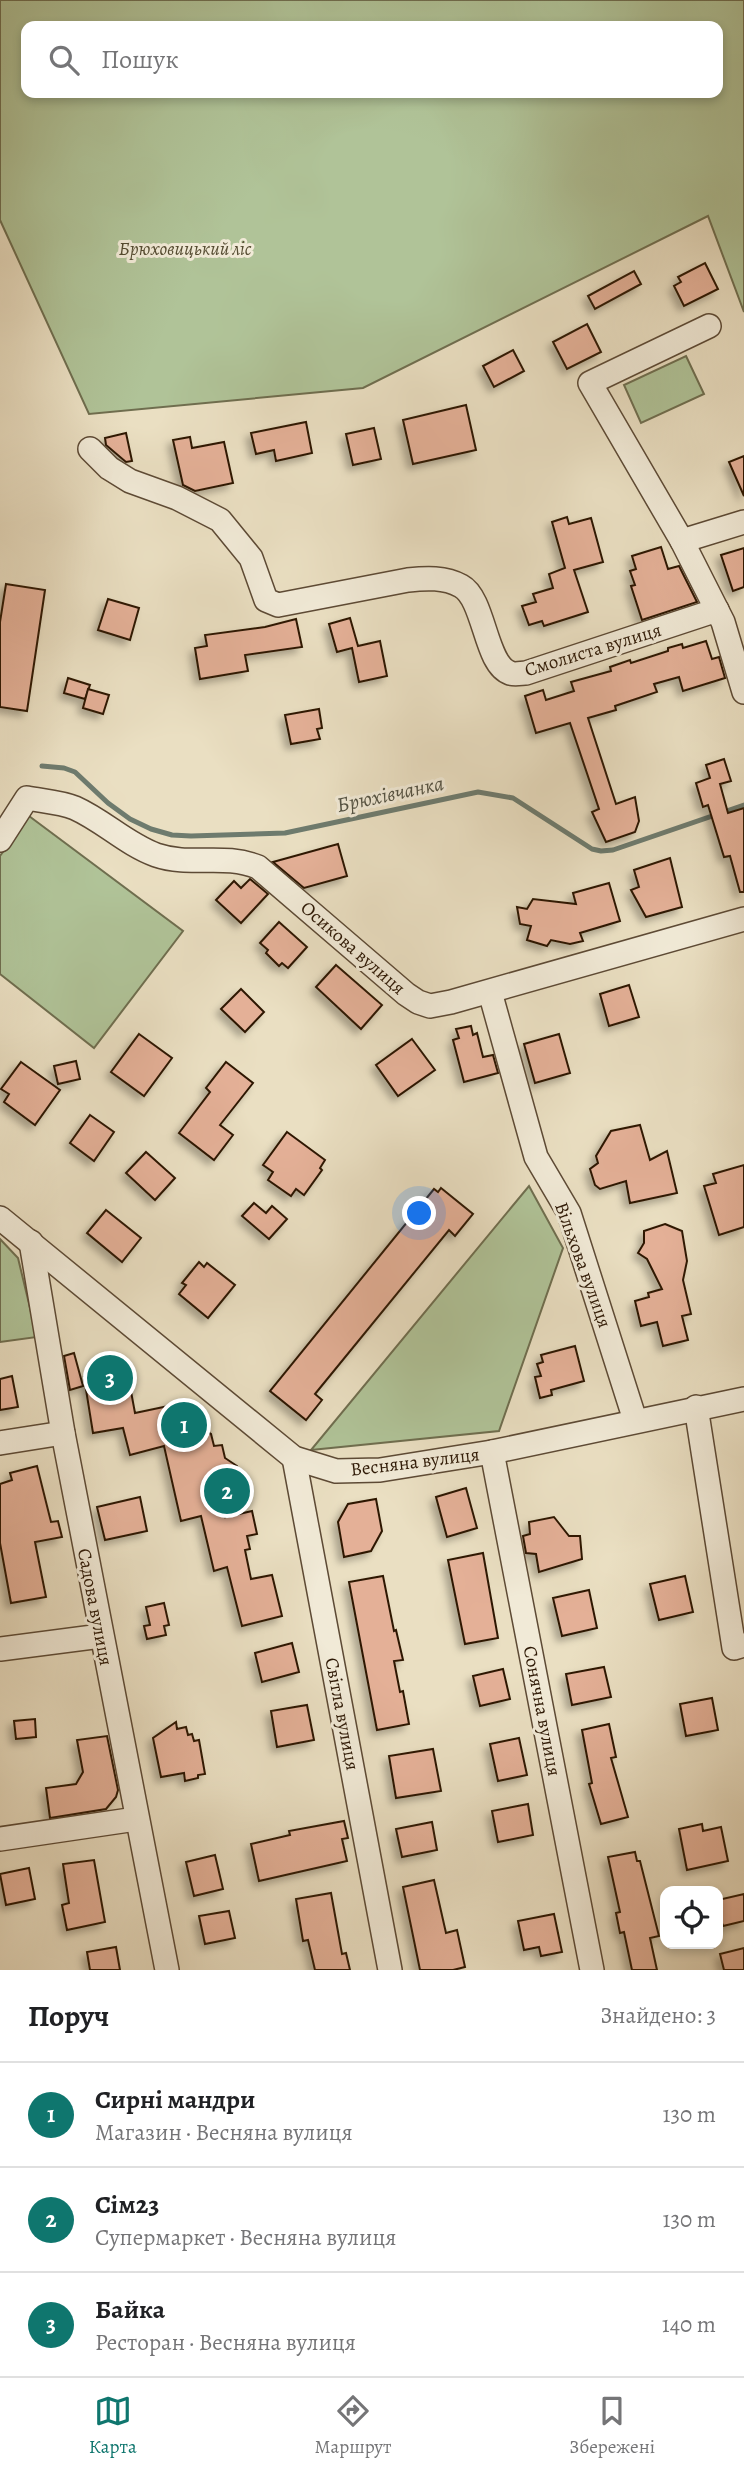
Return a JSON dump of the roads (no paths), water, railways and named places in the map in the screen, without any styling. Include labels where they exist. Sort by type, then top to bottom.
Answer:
[{"type":"street","points":[[709,326],[590,383],[682,541],[723,622],[744,692]]},
{"type":"street","name":"Смолиста вулиця","points":[[90,449],[109,468],[130,481],[177,498],[220,520],[251,558],[266,600],[278,605],[408,580],[428,578],[463,586],[472,596],[500,666],[511,674],[526,673],[717,610]]},
{"type":"street","points":[[682,541],[744,522]]},
{"type":"street","name":"Осикова вулиця","points":[[0,840],[27,798],[73,807],[137,847],[158,856],[181,860],[241,860],[258,867],[405,994],[430,1006],[490,992],[744,919]]},
{"type":"street","name":"Вільхова вулиця","points":[[490,992],[536,1157],[569,1213],[635,1420]]},
{"type":"street","name":"Весняна вулиця","points":[[0,1217],[294,1458],[336,1471],[380,1470],[492,1452],[695,1407],[744,1399]]},
{"type":"street","name":"Садова вулиця","points":[[31,1242],[63,1433],[167,1970]]},
{"type":"street","points":[[695,1407],[739,1646]]},
{"type":"street","points":[[0,1443],[63,1433]]},
{"type":"street","name":"Сонячна вулиця","points":[[492,1452],[592,1970]]},
{"type":"street","name":"Світла вулиця","points":[[294,1458],[390,1970]]},
{"type":"street","points":[[0,1649],[101,1636]]},
{"type":"street","points":[[0,1839],[136,1819]]},
{"type":"waterway","name":"Брюхівчанка","points":[[42,766],[75,772],[108,803],[130,819],[172,835],[285,833],[478,792],[513,798],[592,849],[601,851],[613,850],[744,805]]},
{"type":"place","name":"Байка","points":[[110,1378]]},
{"type":"place","name":"Сирні мандри","points":[[184,1425]]},
{"type":"place","name":"Сім23","points":[[227,1491]]},
{"type":"park label","name":"Брюховицький ліс","points":[[185,249]]}]
